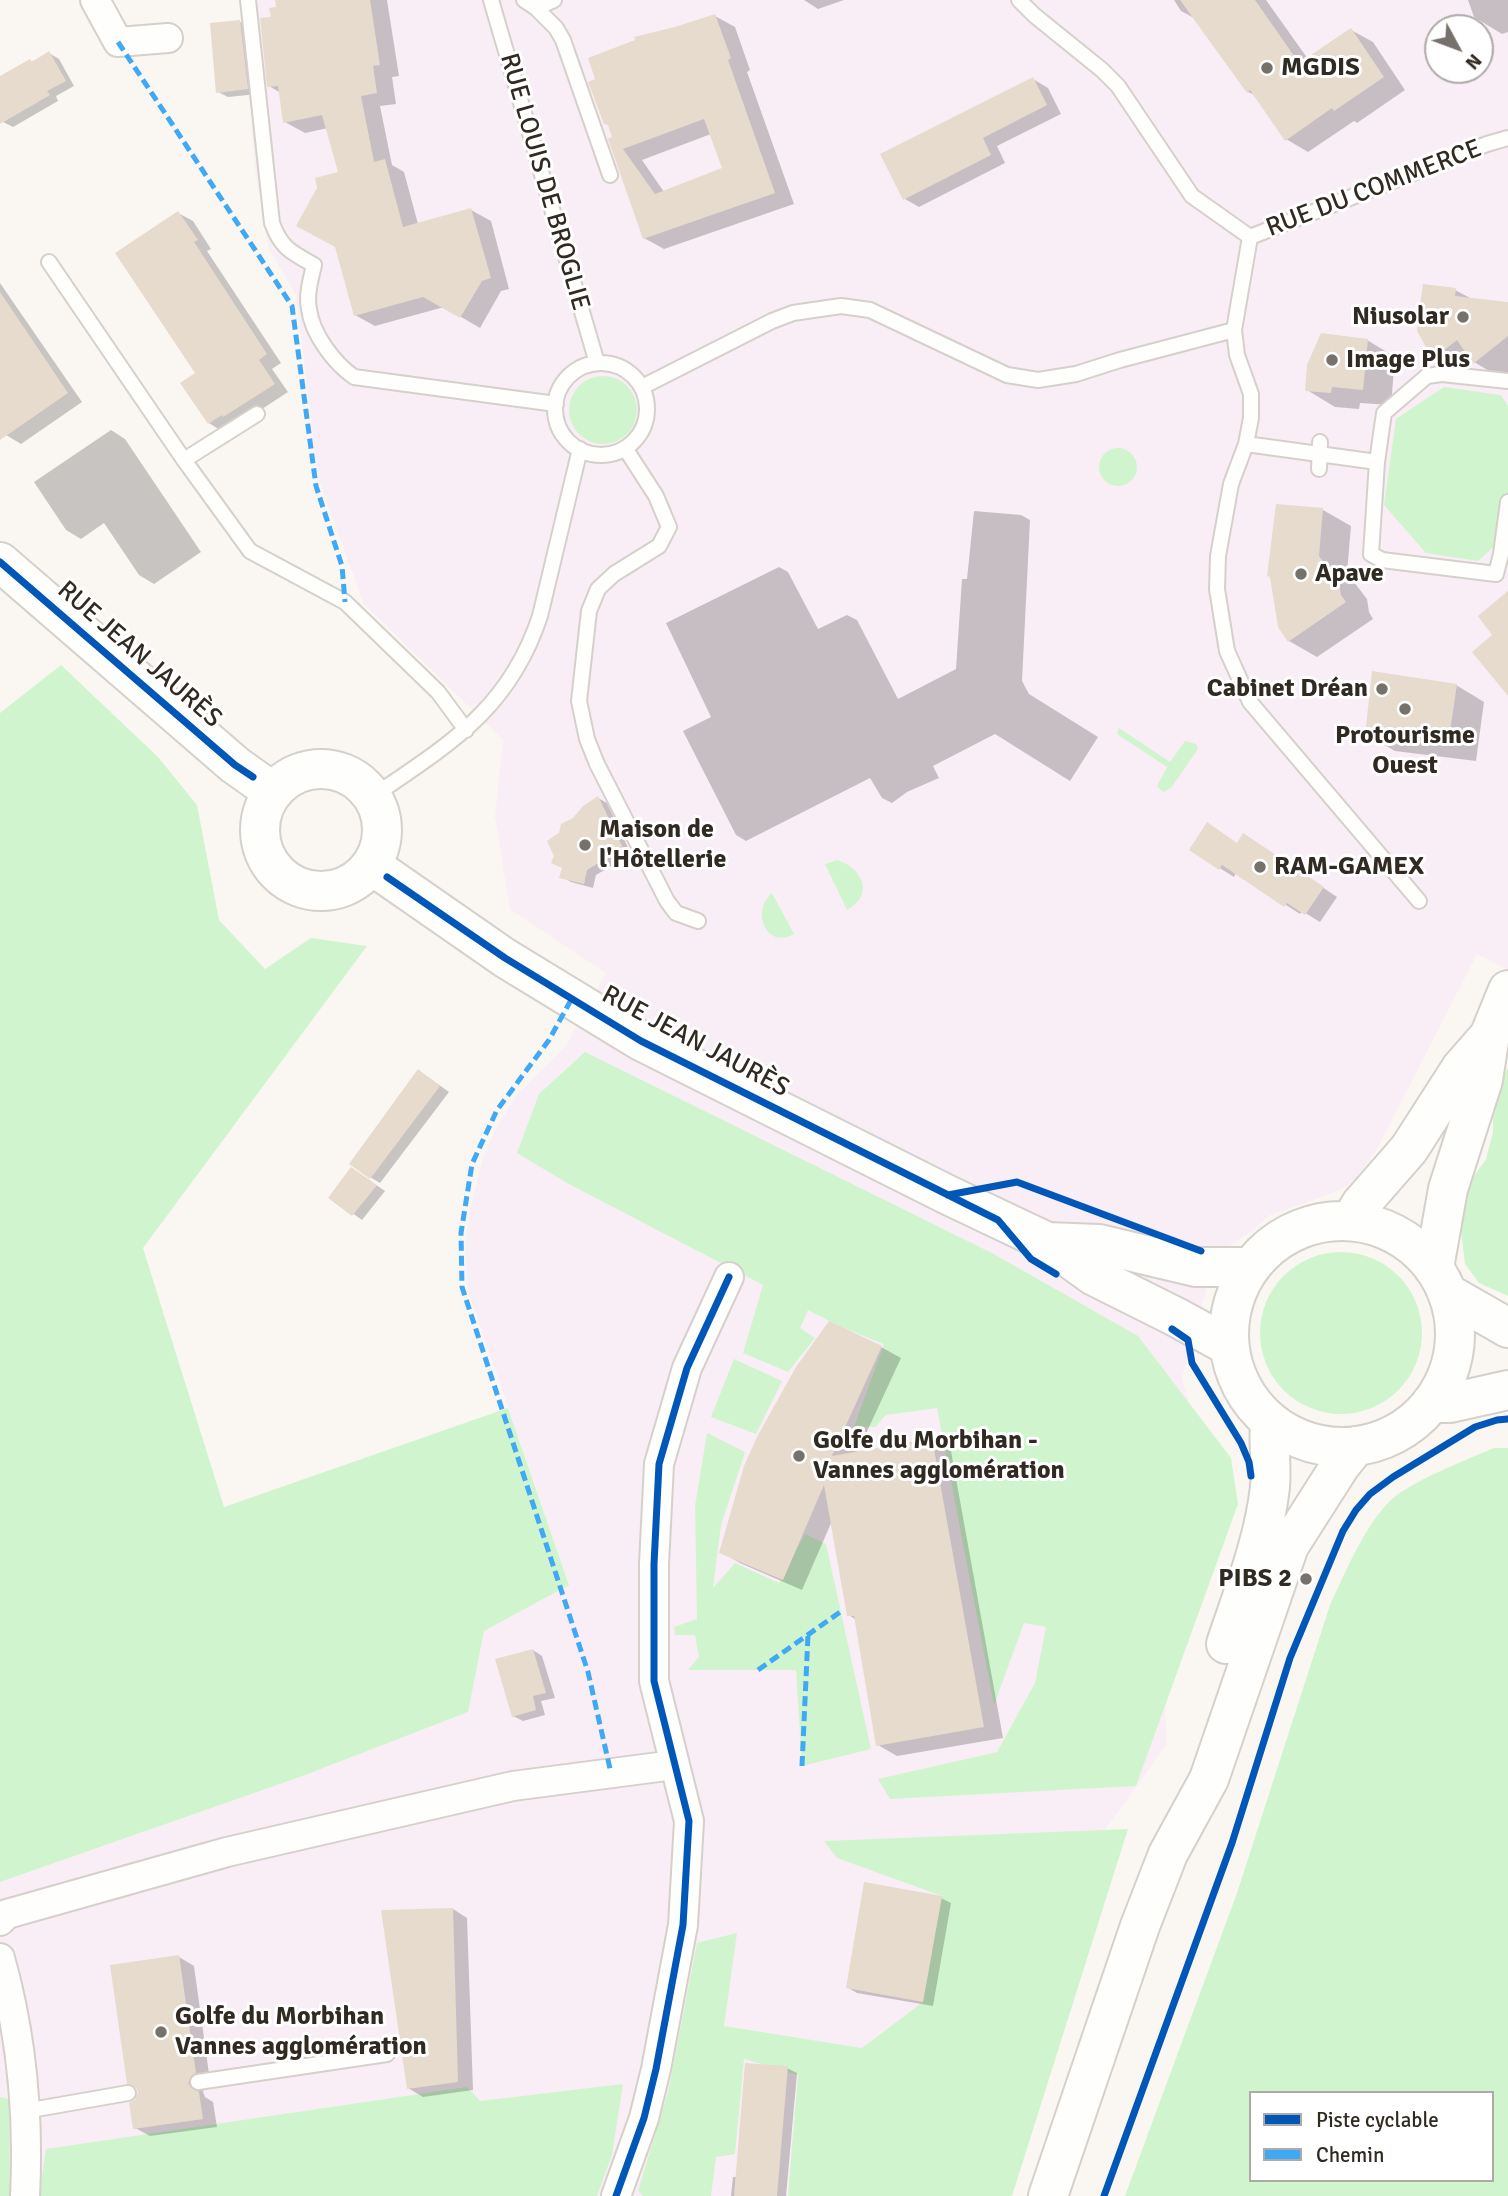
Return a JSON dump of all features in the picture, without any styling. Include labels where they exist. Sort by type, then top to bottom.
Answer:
[{"type":"main road","name":"RUE JEAN JAURÈS","points":[[0,562],[235,765],[273,792]]},
{"type":"main road","points":[[324,769],[342,773],[359,782],[372,797],[380,813],[382,831],[379,849],[371,865],[358,880],[340,889],[321,892],[301,889],[284,880],[270,866],[261,848],[259,828],[263,809],[273,792],[287,779],[305,771],[324,769]]},
{"type":"main road","name":"RUE JEAN JAURÈS","points":[[371,865],[505,958],[641,1041],[1047,1242],[1094,1276],[1228,1346]]},
{"type":"main road","points":[[1508,990],[1490,1034],[1483,1080],[1448,1189],[1441,1280],[1454,1321],[1454,1350],[1446,1378],[1432,1403],[1398,1432],[1378,1441],[1356,1446],[1325,1446],[1306,1441],[1270,1422],[1250,1401],[1236,1375],[1228,1346],[1230,1318],[1237,1291],[1251,1267],[1278,1240],[1313,1224],[1351,1221],[1376,1225],[1398,1235],[1418,1250],[1441,1280],[1508,1328]]},
{"type":"main road","points":[[1351,1221],[1361,1204],[1409,1149],[1461,1068],[1490,1034]]},
{"type":"main road","name":"RUE JEAN JAURÈS","points":[[1047,1242],[1100,1244],[1196,1267],[1251,1267]]},
{"type":"main road","points":[[1432,1403],[1450,1403],[1508,1390]]},
{"type":"main road","points":[[1168,1854],[1181,1782],[1264,1521],[1271,1479],[1268,1443],[1270,1422]]},
{"type":"main road","points":[[1048,2196],[1100,2041],[1168,1854],[1209,1779],[1289,1546],[1340,1466],[1356,1446]]},
{"type":"street","points":[[95,0],[118,42],[168,38]]},
{"type":"street","points":[[616,2196],[643,2118],[656,2069],[683,1925],[689,1821],[654,1681],[654,1564],[659,1464],[687,1368],[729,1277]]},
{"type":"street","points":[[0,1921],[7,1914],[227,1852],[417,1808],[513,1786],[674,1765]]},
{"type":"street","points":[[0,1958],[11,1998],[23,2072],[27,2148],[24,2196]]},
{"type":"lane","points":[[248,0],[272,223],[278,239],[293,253],[314,265],[308,291],[309,310],[318,334],[336,362],[354,377],[556,404]]},
{"type":"lane","name":"RUE LOUIS DE BROGLIE","points":[[491,0],[597,363]]},
{"type":"lane","points":[[530,4],[554,0]]},
{"type":"lane","points":[[1019,0],[1118,86],[1192,196],[1250,237]]},
{"type":"lane","points":[[530,4],[556,28],[563,40],[610,175]]},
{"type":"lane","name":"RUE DU COMMERCE","points":[[1234,330],[1250,237],[1508,138]]},
{"type":"lane","points":[[49,262],[184,460],[250,551],[345,602],[438,692],[467,730]]},
{"type":"lane","points":[[642,387],[772,321],[793,313],[841,306],[870,310],[1007,375],[1038,380],[1076,374],[1234,330],[1237,355],[1251,394],[1251,418],[1246,444],[1231,484],[1218,556],[1217,589],[1227,651],[1250,702],[1419,901]]},
{"type":"lane","points":[[597,363],[614,365],[628,372],[642,387],[647,412],[644,426],[636,439],[625,448],[610,454],[594,454],[580,449],[565,439],[557,419],[556,404],[560,389],[569,376],[582,367],[597,363]]},
{"type":"lane","points":[[1508,382],[1442,374],[1427,376],[1384,413],[1377,462],[1371,554],[1382,560],[1496,574],[1502,554],[1508,502]]},
{"type":"lane","points":[[184,460],[257,414]]},
{"type":"lane","points":[[1246,444],[1377,462]]},
{"type":"lane","points":[[625,448],[656,496],[669,527],[659,546],[614,574],[598,589],[589,611],[579,701],[587,740],[597,764],[667,901],[676,913],[698,921]]},
{"type":"lane","points":[[372,797],[467,730],[506,686],[532,640],[540,616],[580,449]]},
{"type":"lane","points":[[198,2082],[387,2054]]},
{"type":"lane","points":[[25,2112],[128,2093]]},
{"type":"shaded area","points":[[241,0],[1508,0],[1508,970],[1477,954],[1376,1151],[1356,1179],[1338,1191],[1270,1215],[1251,1232],[1222,1250],[1207,1286],[1182,1378],[1198,1437],[1160,1608],[1167,1744],[1102,1834],[1010,2196],[0,2196],[0,1882],[300,1777],[467,1712],[484,1631],[569,1584],[468,1290],[465,1249],[482,1161],[495,1130],[516,1096],[566,1046],[606,973],[510,909],[495,817],[503,740],[364,604],[318,478],[296,295],[269,249],[255,168]]},
{"type":"green space","points":[[610,376],[631,391],[637,403],[635,423],[627,434],[610,444],[596,444],[579,434],[571,423],[569,403],[579,386],[590,378]]},
{"type":"green space","points":[[1444,387],[1501,395],[1508,406],[1508,491],[1502,539],[1478,561],[1426,553],[1384,505],[1396,419]]},
{"type":"green space","points":[[1118,448],[1132,453],[1137,467],[1132,481],[1118,486],[1104,481],[1099,467],[1104,453]]},
{"type":"green space","points":[[61,665],[158,757],[197,805],[219,920],[265,969],[311,938],[367,946],[143,1248],[224,1507],[508,1408],[569,1585],[484,1631],[468,1712],[300,1777],[0,1882],[0,713]]},
{"type":"green space","points":[[1119,728],[1170,762],[1185,741],[1196,744],[1198,749],[1171,788],[1163,792],[1157,786],[1167,767],[1117,734]]},
{"type":"green space","points":[[837,860],[853,869],[862,882],[861,897],[847,910],[825,864]]},
{"type":"green space","points":[[772,893],[794,934],[784,938],[769,933],[762,919],[762,910]]},
{"type":"green space","points":[[585,1052],[992,1253],[1138,1336],[1231,1458],[1238,1504],[1136,1786],[890,1799],[878,1779],[997,1752],[1035,1683],[1046,1627],[1024,1623],[994,1705],[937,1408],[886,1415],[875,1427],[854,1427],[884,1344],[808,1310],[800,1328],[815,1338],[788,1372],[743,1353],[763,1285],[567,1183],[517,1153],[539,1094]]},
{"type":"green space","points":[[1508,1067],[1508,1296],[1479,1283],[1465,1264],[1459,1215],[1465,1189],[1486,1159],[1493,1132],[1493,1103]]},
{"type":"green space","points":[[1341,1252],[1372,1258],[1398,1276],[1416,1302],[1422,1333],[1416,1364],[1398,1390],[1372,1408],[1341,1414],[1310,1408],[1284,1390],[1266,1364],[1260,1333],[1266,1302],[1284,1276],[1310,1258]]},
{"type":"green space","points":[[734,1359],[782,1381],[756,1434],[711,1417]]},
{"type":"green space","points":[[707,1433],[745,1452],[721,1525],[713,1588],[735,1563],[779,1583],[805,1534],[826,1544],[871,1749],[802,1766],[796,1670],[688,1670],[699,1657],[695,1635],[675,1635],[674,1627],[697,1619],[695,1506]]},
{"type":"green space","points":[[1494,1448],[1508,1448],[1508,2196],[1125,2196],[1237,1893],[1330,1605],[1360,1543],[1379,1513],[1401,1492]]},
{"type":"green space","points":[[1128,1829],[1012,2196],[788,2196],[798,2075],[744,2059],[735,2154],[716,2157],[711,2196],[643,2196],[638,2191],[668,2092],[697,1943],[737,1933],[724,2026],[862,2048],[923,2002],[942,1896],[837,1858],[824,1841]]},
{"type":"green space","points":[[623,2084],[612,2155],[597,2196],[39,2196],[46,2149],[467,2087],[480,2101]]},
{"type":"green space","points":[[0,2097],[9,2099],[10,2196],[0,2196]]},
{"type":"building","points":[[275,0],[370,0],[380,65],[373,66],[377,93],[361,96],[374,162],[385,159],[403,227],[471,208],[491,278],[482,281],[460,318],[423,297],[354,316],[335,247],[296,226],[317,188],[315,178],[338,172],[322,115],[283,123],[278,86],[267,87],[260,18],[271,17],[269,8],[276,7]]},
{"type":"building","name":"MGDIS","points":[[1180,0],[1255,0],[1299,63],[1351,28],[1384,77],[1334,111],[1332,108],[1285,141],[1250,90],[1247,93]]},
{"type":"building","points":[[715,14],[731,58],[728,60],[775,193],[643,239],[608,139],[612,137],[608,125],[604,124],[588,82],[595,79],[588,58],[635,40],[634,37]],"holes":[[[704,119],[722,168],[655,194],[623,149]]]},
{"type":"building","points":[[240,20],[248,89],[216,93],[210,23]]},
{"type":"building","points":[[49,51],[66,81],[47,91],[50,95],[0,124],[0,76]]},
{"type":"building","points":[[1033,77],[1047,105],[983,138],[991,155],[903,200],[880,154]]},
{"type":"building","points":[[178,211],[198,240],[194,242],[267,354],[259,360],[275,384],[208,424],[180,383],[195,373],[115,253]]},
{"type":"building","name":"Niusolar","points":[[1423,284],[1456,288],[1455,296],[1508,302],[1508,336],[1473,364],[1457,340],[1433,359],[1417,331]]},
{"type":"building","points":[[0,292],[68,393],[0,440]]},
{"type":"building","name":"Image Plus","points":[[1321,333],[1368,339],[1363,390],[1332,387],[1331,393],[1305,391],[1307,365]]},
{"type":"building","name":"Apave","points":[[1276,504],[1323,508],[1319,556],[1339,582],[1341,595],[1346,602],[1288,642],[1278,627],[1270,577],[1267,576]]},
{"type":"building","points":[[1508,591],[1508,696],[1472,652],[1492,635],[1478,616]]},
{"type":"building","points":[[1372,671],[1457,684],[1448,746],[1365,736]]},
{"type":"building","name":"Maison de l'Hôtellerie","points":[[598,796],[623,848],[587,870],[584,884],[559,878],[562,868],[551,863],[554,856],[547,841],[559,833],[561,824],[573,818],[583,806]]},
{"type":"building","points":[[1207,822],[1237,843],[1243,833],[1324,887],[1305,915],[1287,903],[1284,907],[1222,865],[1219,870],[1189,850]]},
{"type":"building","points":[[418,1069],[440,1086],[370,1179],[349,1164]]},
{"type":"building","points":[[351,1167],[377,1185],[352,1216],[328,1198]]},
{"type":"building","points":[[829,1321],[882,1346],[832,1456],[932,1438],[984,1727],[876,1746],[854,1616],[847,1616],[824,1485],[783,1580],[719,1553],[744,1466],[757,1437],[796,1367]]},
{"type":"building","points":[[533,1649],[546,1693],[533,1696],[536,1710],[512,1717],[495,1659]]},
{"type":"building","points":[[864,1882],[942,1896],[923,2002],[846,1988]]},
{"type":"building","points":[[453,1908],[458,2082],[407,2089],[381,1910]]},
{"type":"building","points":[[179,1955],[196,2073],[188,2083],[199,2092],[203,2119],[133,2129],[129,2103],[135,2100],[138,2092],[135,2086],[127,2084],[110,1965]]},
{"type":"building","points":[[745,2063],[788,2066],[777,2196],[734,2196]]},
{"type":"marked path","points":[[118,42],[292,306],[316,486],[342,566],[345,602]]},
{"type":"marked path","points":[[571,1000],[549,1040],[497,1110],[472,1164],[461,1233],[462,1287],[588,1672],[611,1773]]},
{"type":"marked path","points":[[758,1670],[843,1610]]},
{"type":"marked path","points":[[802,1766],[808,1635]]},
{"type":"cycle path","points":[[0,562],[235,765],[253,777]]},
{"type":"cycle path","points":[[387,877],[505,958],[641,1041],[998,1220],[1031,1259],[1056,1274]]},
{"type":"cycle path","points":[[948,1195],[1017,1182],[1201,1251]]},
{"type":"cycle path","points":[[616,2196],[644,2118],[683,1925],[689,1821],[654,1681],[654,1564],[659,1464],[687,1368],[729,1277]]},
{"type":"cycle path","points":[[1172,1329],[1188,1340],[1192,1363],[1241,1443],[1249,1462],[1251,1476]]},
{"type":"cycle path","points":[[1104,2196],[1232,1843],[1290,1658],[1343,1531],[1370,1494],[1393,1477],[1475,1427],[1508,1419]]},
{"type":"place","name":"MGDIS","points":[[1267,68]]},
{"type":"place","name":"Niusolar","points":[[1463,317]]},
{"type":"place","name":"Image Plus","points":[[1332,360]]},
{"type":"place","name":"Apave","points":[[1301,574]]},
{"type":"place","name":"Cabinet Dréan","points":[[1382,689]]},
{"type":"place","name":"Protourisme Ouest","points":[[1405,709]]},
{"type":"place","name":"Maison de l'Hôtellerie","points":[[585,845]]},
{"type":"place","name":"RAM-GAMEX","points":[[1260,867]]},
{"type":"place","name":"Golfe du Morbihan - Vannes agglomération","points":[[799,1456]]},
{"type":"place","name":"PIBS 2","points":[[1306,1579]]},
{"type":"place","name":"Golfe du Morbihan Vannes agglomération","points":[[161,2032]]}]
